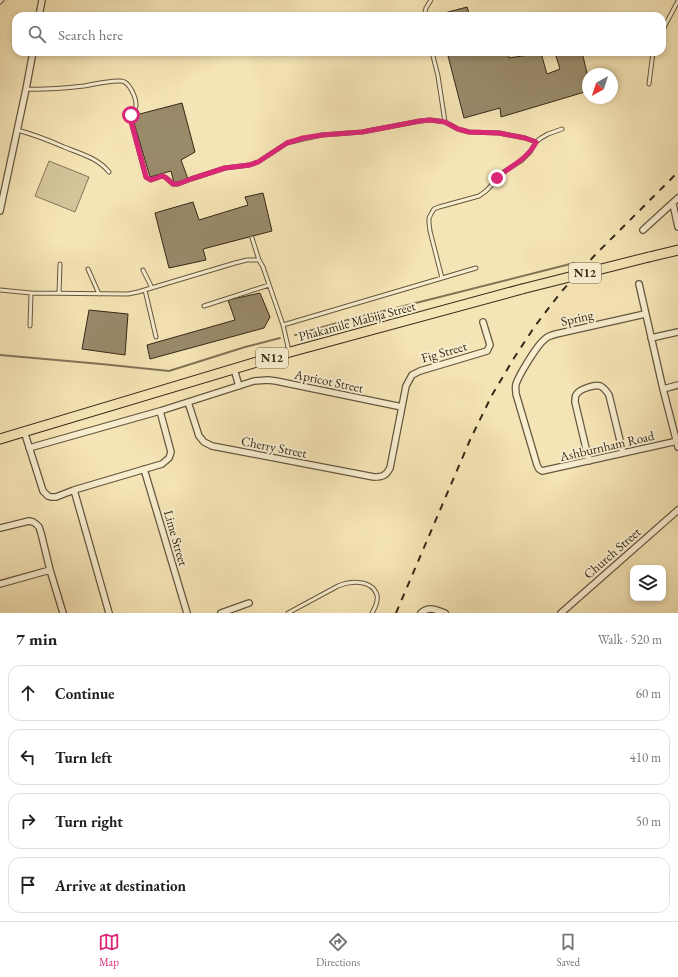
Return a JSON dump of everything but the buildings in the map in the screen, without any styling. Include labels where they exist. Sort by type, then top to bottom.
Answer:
[{"type":"highway","name":"Phakamile Mabija Street","points":[[0,439],[290,352],[522,289],[678,250]]},
{"type":"street","points":[[40,12],[42,0]]},
{"type":"street","points":[[0,211],[2,191],[26,89],[31,56]]},
{"type":"street","points":[[643,230],[678,198]]},
{"type":"street","points":[[673,204],[678,227]]},
{"type":"street","points":[[638,284],[663,389],[678,443]]},
{"type":"street","name":"Spring","points":[[540,471],[515,389],[518,380],[539,345],[544,339],[556,334],[645,314]]},
{"type":"street","name":"Fig Street","points":[[384,476],[390,468],[406,386],[412,375],[420,371],[487,351],[490,345],[483,322]]},
{"type":"street","points":[[651,338],[678,332]]},
{"type":"street","points":[[234,369],[239,386]]},
{"type":"street","name":"Apricot Street","points":[[29,448],[160,411],[254,381],[276,381],[402,408]]},
{"type":"street","points":[[589,461],[575,398],[576,394],[582,390],[598,385],[602,386],[606,390],[608,395],[623,453]]},
{"type":"street","points":[[663,389],[678,385]]},
{"type":"street","name":"Cherry Street","points":[[188,402],[198,436],[207,444],[212,446],[374,477],[384,476]]},
{"type":"street","points":[[24,431],[43,491],[51,497],[56,497],[165,462],[169,458],[171,452],[160,411]]},
{"type":"street","name":"Ashburnham Road","points":[[540,471],[678,443]]},
{"type":"street","name":"Lime Street","points":[[144,469],[187,613]]},
{"type":"street","points":[[74,490],[109,613]]},
{"type":"street","name":"Church Street","points":[[561,613],[678,510]]},
{"type":"street","points":[[0,528],[29,521],[33,522],[39,527],[63,612]]},
{"type":"street","points":[[0,584],[50,570]]},
{"type":"street","points":[[221,613],[249,603]]},
{"type":"street","points":[[420,613],[431,609],[445,613]]},
{"type":"lane","points":[[425,12],[430,0]]},
{"type":"lane","points":[[666,24],[678,1]]},
{"type":"lane","points":[[433,56],[438,76],[445,122]]},
{"type":"lane","points":[[649,84],[652,56]]},
{"type":"lane","points":[[26,89],[42,90],[124,81],[130,87],[135,100],[136,105],[131,115],[131,121],[146,177],[151,180],[162,176],[173,184],[178,184],[225,168],[250,165],[258,162],[287,143],[303,138],[362,132],[420,121],[430,120],[445,122],[458,129],[469,132],[499,133],[525,138],[536,142]]},
{"type":"lane","points":[[442,278],[430,231],[429,218],[434,209],[479,196],[486,191],[505,171],[530,152],[536,142],[548,134],[562,129]]},
{"type":"lane","points":[[17,130],[36,135],[85,155],[103,165],[109,172]]},
{"type":"lane","points":[[252,238],[283,325],[290,352]]},
{"type":"lane","points":[[0,290],[31,293],[128,294],[246,260],[259,260]]},
{"type":"lane","points":[[59,293],[60,264]]},
{"type":"lane","points":[[283,325],[476,268]]},
{"type":"lane","points":[[88,269],[99,294]]},
{"type":"lane","points":[[143,270],[152,288]]},
{"type":"lane","points":[[204,306],[268,285]]},
{"type":"lane","points":[[145,290],[156,337]]},
{"type":"lane","points":[[30,326],[31,293]]},
{"type":"lane","points":[[288,613],[345,583],[354,582],[363,583],[373,589],[376,594],[376,603],[372,613]]},
{"type":"shaded area","points":[[49,161],[89,177],[75,212],[35,196]]},
{"type":"waterway","points":[[295,335],[358,317],[574,263]]},
{"type":"waterway","points":[[0,355],[169,371],[245,347],[280,338]]},
{"type":"railway","points":[[396,613],[470,440],[492,395],[514,358],[535,326],[561,292],[596,254],[678,172]]},
{"type":"route","points":[[131,115],[131,121],[146,177],[151,180],[162,176],[173,184],[178,184],[225,168],[250,165],[258,162],[287,143],[303,138],[362,132],[430,120],[445,122],[458,129],[469,132],[499,133],[530,139],[536,142],[530,152],[497,178]]}]
